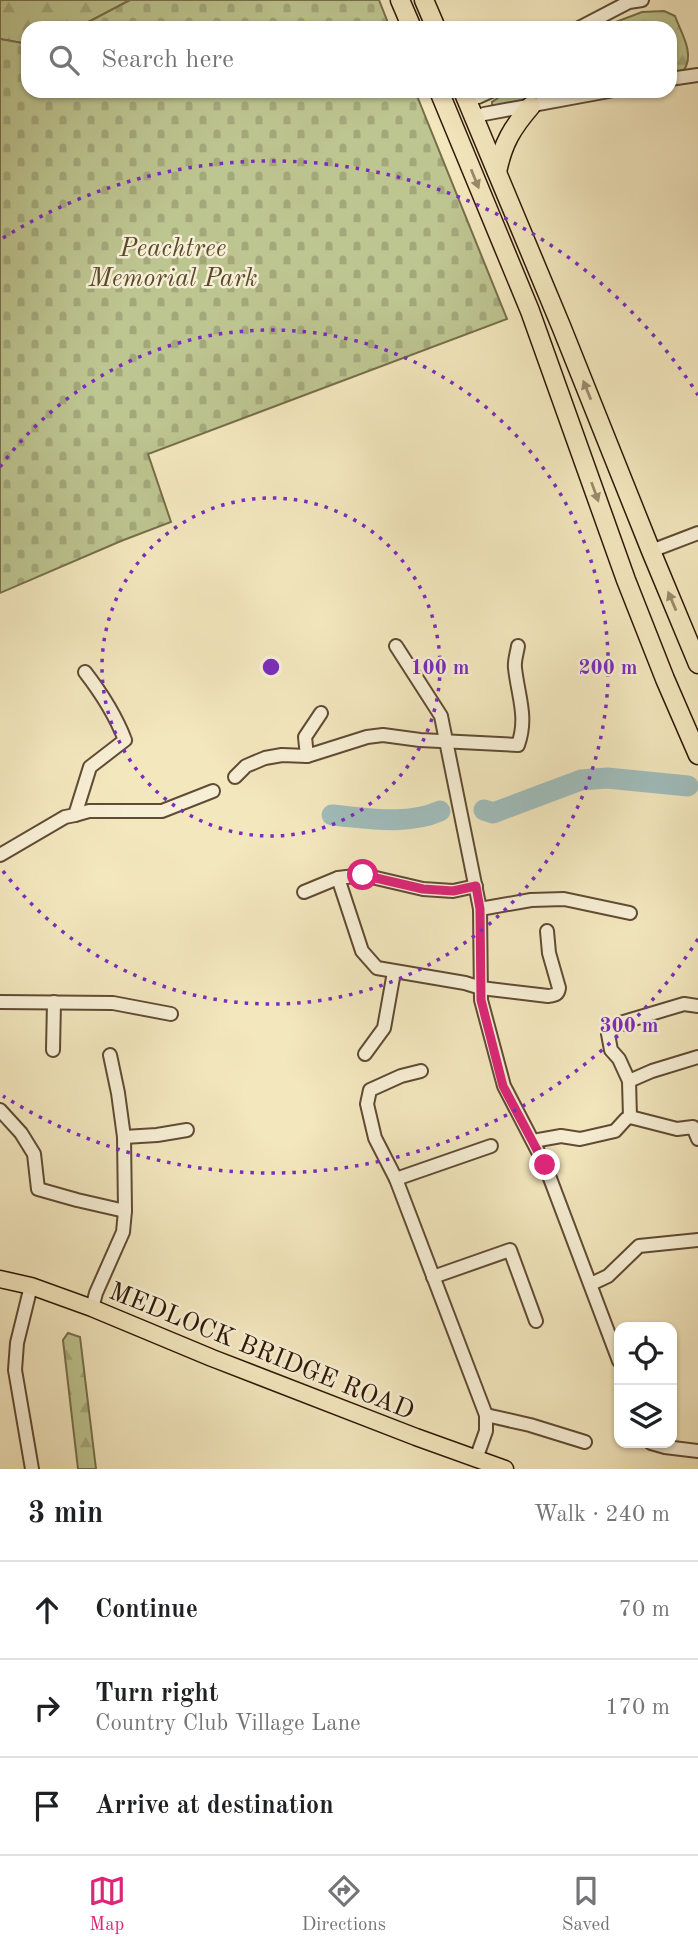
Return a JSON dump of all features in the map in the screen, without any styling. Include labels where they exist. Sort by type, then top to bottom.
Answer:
[{"type":"highway","points":[[400,0],[409,21]]},
{"type":"highway","points":[[424,0],[433,21]]},
{"type":"highway","points":[[442,98],[530,312],[626,580],[698,755]]},
{"type":"highway","points":[[471,98],[497,172],[698,664]]},
{"type":"highway","points":[[497,172],[501,151],[512,128],[531,106]]},
{"type":"main road","name":"MEDLOCK BRIDGE ROAD","points":[[0,1279],[31,1286],[92,1308],[212,1358],[505,1469]]},
{"type":"street","points":[[592,21],[629,2],[642,0]]},
{"type":"street","points":[[677,78],[698,75]]},
{"type":"street","points":[[484,114],[573,98]]},
{"type":"street","points":[[651,551],[698,533]]},
{"type":"street","points":[[397,646],[442,716],[480,909],[481,1000],[503,1086],[545,1165],[614,1347]]},
{"type":"street","points":[[234,777],[246,766],[265,758],[282,755],[307,756],[367,737],[383,735],[518,745],[522,733],[523,703],[514,665],[518,646]]},
{"type":"street","points":[[75,815],[90,767],[125,740],[117,718],[85,672]]},
{"type":"street","points":[[307,756],[305,737],[321,713]]},
{"type":"street","points":[[0,855],[65,817],[89,811],[162,811],[213,791]]},
{"type":"street","points":[[304,892],[338,878],[363,875],[433,890],[453,891],[476,886]]},
{"type":"street","points":[[338,878],[362,951],[377,968],[481,988],[555,995],[559,988],[547,931]]},
{"type":"street","points":[[480,909],[531,900],[564,899],[630,913]]},
{"type":"street","points":[[365,1054],[384,1028],[394,972]]},
{"type":"street","points":[[0,1002],[113,1003],[171,1014]]},
{"type":"street","points":[[53,1050],[54,1002]]},
{"type":"street","points":[[630,1117],[629,1081],[619,1059],[611,1050],[608,1034],[617,1024],[684,1004],[698,1006]]},
{"type":"street","points":[[92,1308],[123,1233],[125,1211],[124,1137],[110,1055]]},
{"type":"street","points":[[629,1081],[698,1057]]},
{"type":"street","points":[[421,1071],[401,1076],[370,1090],[367,1104],[375,1138],[396,1179],[486,1415],[486,1431],[476,1459]]},
{"type":"street","points":[[0,1110],[21,1133],[34,1154],[38,1189],[125,1211]]},
{"type":"street","points":[[533,1141],[561,1136],[580,1139],[614,1131],[630,1117],[677,1129],[693,1127],[698,1139]]},
{"type":"street","points":[[124,1137],[187,1130]]},
{"type":"street","points":[[396,1179],[491,1146]]},
{"type":"street","points":[[591,1284],[608,1276],[639,1246],[698,1240]]},
{"type":"street","points":[[433,1277],[510,1250],[536,1321]]},
{"type":"street","points":[[31,1286],[17,1343],[15,1370],[33,1469]]},
{"type":"street","points":[[486,1415],[585,1442]]},
{"type":"street","points":[[673,1448],[698,1451]]},
{"type":"green space","points":[[0,0],[130,0],[90,21],[21,21],[21,43],[0,39]]},
{"type":"green space","points":[[130,0],[379,0],[387,21],[90,21]]},
{"type":"green space","points":[[664,11],[675,16],[686,43],[688,50],[684,70],[677,72],[677,21],[618,21],[642,12]]},
{"type":"green space","name":"Peachtree Memorial Park","points":[[0,39],[21,43],[21,98],[418,98],[507,319],[148,454],[171,522],[0,593]]},
{"type":"green space","points":[[498,98],[536,98],[496,107],[492,106],[492,102]]},
{"type":"green space","points":[[68,1333],[80,1337],[96,1469],[78,1469],[63,1340]]},
{"type":"waterway","points":[[484,810],[493,813],[581,780],[607,778],[688,786]]},
{"type":"waterway","points":[[332,815],[400,820],[440,811]]},
{"type":"route","points":[[363,875],[423,889],[453,891],[476,886],[480,909],[481,1000],[503,1086],[545,1165]]}]
